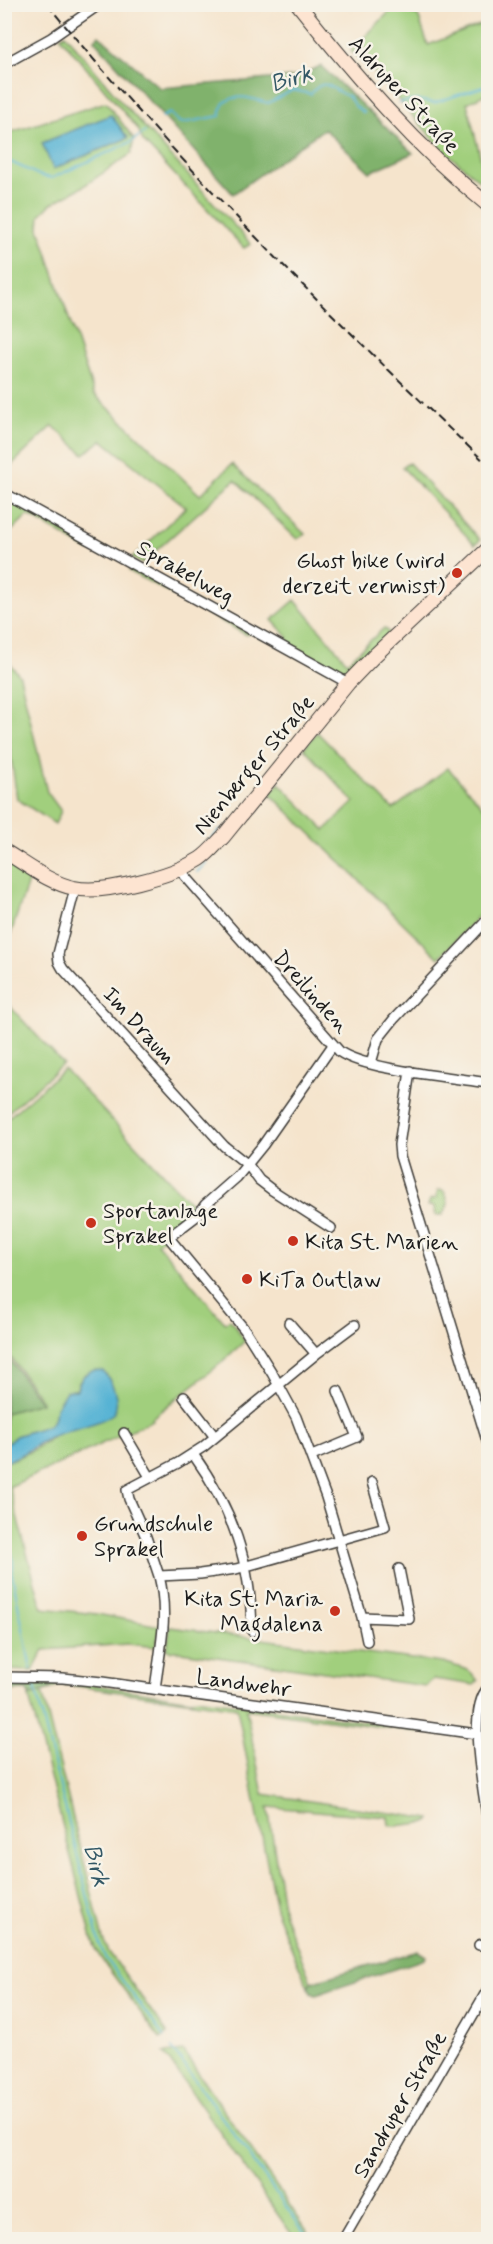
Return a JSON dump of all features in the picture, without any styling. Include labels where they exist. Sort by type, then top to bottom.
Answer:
[{"type":"street","points":[[4,64],[51,38],[99,4]]},
{"type":"street","name":"Aldruper Straße","points":[[298,4],[392,116],[426,150],[489,205]]},
{"type":"street","name":"Sprakelweg","points":[[4,493],[348,683]]},
{"type":"street","name":"Nienberger Straße","points":[[4,851],[63,885],[75,889],[105,889],[179,869],[201,858],[223,837],[348,683],[489,549]]},
{"type":"street","name":"Dreilinden","points":[[179,869],[333,1045],[347,1057],[410,1071],[489,1083]]},
{"type":"street","name":"Im Draum","points":[[75,889],[59,949],[58,958],[61,966],[210,1132],[248,1165],[259,1180],[331,1228]]},
{"type":"street","points":[[371,1063],[378,1039],[394,1019],[489,919]]},
{"type":"street","points":[[333,1045],[248,1165],[198,1215],[172,1234],[170,1239],[245,1330],[296,1417],[312,1456],[339,1540],[367,1641]]},
{"type":"street","points":[[410,1071],[399,1145],[400,1156],[489,1444]]},
{"type":"street","points":[[289,1323],[316,1354]]},
{"type":"street","points":[[155,1689],[164,1637],[164,1612],[159,1576],[146,1537],[127,1493],[130,1487],[193,1454],[355,1325]]},
{"type":"street","points":[[312,1456],[357,1437],[338,1390]]},
{"type":"street","points":[[184,1397],[215,1437]]},
{"type":"street","points":[[124,1433],[150,1477]]},
{"type":"street","points":[[193,1454],[224,1504],[236,1530],[246,1566],[251,1598],[252,1631]]},
{"type":"street","points":[[159,1576],[200,1574],[246,1566],[385,1527],[372,1482]]},
{"type":"street","points":[[362,1617],[409,1619],[399,1569]]},
{"type":"street","name":"Landwehr","points":[[4,1677],[63,1678],[155,1689],[477,1734]]},
{"type":"street","points":[[489,1688],[482,1699],[477,1734],[489,1822]]},
{"type":"street","points":[[478,1945],[489,1942]]},
{"type":"street","name":"Sandruper Straße","points":[[343,2240],[489,1989]]},
{"type":"green space","points":[[394,7],[418,15],[428,45],[487,22],[488,93],[467,103],[488,188],[442,149],[374,72],[351,51]]},
{"type":"green space","points":[[65,34],[119,99],[251,244],[244,248],[143,141],[138,129],[60,37]]},
{"type":"green space","points":[[99,35],[160,88],[293,77],[321,66],[413,153],[370,172],[324,129],[233,194],[94,40]]},
{"type":"green space","points":[[106,102],[134,139],[131,154],[82,187],[51,204],[40,215],[39,228],[94,394],[200,495],[232,464],[305,534],[297,539],[235,480],[142,563],[132,558],[186,507],[102,440],[84,454],[53,426],[5,471],[5,134]]},
{"type":"green space","points":[[409,463],[480,540],[475,545],[402,467]]},
{"type":"green space","points":[[5,498],[95,547],[90,551],[28,515],[5,537]]},
{"type":"green space","points":[[133,568],[250,632],[247,635],[129,571]]},
{"type":"green space","points":[[295,600],[347,662],[384,628],[390,634],[348,677],[285,644],[288,637],[272,620]]},
{"type":"green space","points":[[5,658],[20,676],[47,792],[61,811],[55,824],[17,799],[5,715]]},
{"type":"green space","points":[[317,732],[393,809],[448,768],[488,812],[488,906],[439,958],[270,794],[279,783],[325,830],[354,802],[304,748]]},
{"type":"green space","points":[[8,859],[31,873],[5,951],[4,870]]},
{"type":"green space","points":[[5,1001],[63,1064],[4,1115]]},
{"type":"green space","points":[[64,1069],[195,1208],[157,1243],[225,1323],[230,1319],[245,1341],[152,1418],[153,1420],[9,1487],[42,1608],[97,1614],[160,1626],[156,1647],[128,1644],[44,1650],[33,1671],[5,1670],[5,1626],[9,1604],[4,1603],[5,1462],[19,1457],[48,1440],[113,1387],[106,1374],[85,1374],[78,1383],[77,1390],[73,1390],[56,1408],[55,1417],[50,1425],[16,1436],[5,1445],[5,1413],[41,1403],[41,1400],[5,1349],[4,1121]]},
{"type":"green space","points":[[438,1190],[444,1191],[448,1201],[442,1215],[436,1215],[434,1206],[428,1206],[430,1200],[436,1198]]},
{"type":"green space","points":[[5,1353],[41,1403],[5,1413]]},
{"type":"green space","points":[[170,1627],[450,1664],[468,1670],[478,1681],[474,1685],[434,1679],[425,1686],[167,1650]]},
{"type":"green space","points":[[4,1680],[45,1682],[51,1689],[29,1696],[27,1690],[5,1691]]},
{"type":"green space","points":[[71,1681],[191,1700],[196,1698],[420,1729],[421,1732],[246,1709],[263,1794],[431,1819],[429,1822],[395,1826],[389,1825],[388,1817],[268,1807],[284,1914],[311,1982],[308,1987],[277,1914],[237,1708],[61,1684],[51,1689],[45,1682]]},
{"type":"green space","points":[[42,1692],[103,1939],[109,1952],[167,2033],[160,2039],[100,1957],[93,1942],[29,1697]]},
{"type":"green space","points":[[418,1951],[426,1956],[425,1959],[316,1995],[311,1993],[308,1987],[311,1982]]},
{"type":"green space","points":[[183,2051],[312,2238],[295,2239],[164,2053]]},
{"type":"water","points":[[111,115],[128,138],[53,169],[42,143]]},
{"type":"water","points":[[95,1370],[103,1371],[110,1380],[116,1396],[114,1413],[100,1421],[51,1437],[5,1462],[5,1445],[16,1436],[50,1425],[55,1417],[56,1408],[66,1391],[77,1390],[83,1377]]},
{"type":"waterway","name":"Birk","points":[[162,117],[170,113],[183,123],[220,116],[223,104],[233,98],[239,97],[268,103],[293,90],[311,94],[321,85],[329,86],[348,96],[364,113]]},
{"type":"waterway","name":"Birk","points":[[399,103],[418,100],[434,103],[488,85]]},
{"type":"waterway","name":"Birk","points":[[4,159],[41,176],[52,178],[131,142],[145,132]]},
{"type":"waterway","points":[[196,854],[221,829]]},
{"type":"waterway","points":[[197,872],[206,863]]},
{"type":"waterway","name":"Birk","points":[[4,1539],[12,1556],[12,1574],[31,1669]]},
{"type":"waterway","name":"Birk","points":[[34,1683],[99,1942],[105,1957],[164,2037]]},
{"type":"waterway","name":"Birk","points":[[172,2048],[310,2240]]},
{"type":"railway","points":[[47,4],[151,125],[260,242],[488,465]]},
{"type":"place","name":"Ghost bike (wird derzeit vermisst)","points":[[457,573]]},
{"type":"place","name":"Sportanlage Sprakel","points":[[91,1223]]},
{"type":"place","name":"Kita St. Marien","points":[[293,1241]]},
{"type":"place","name":"KiTa Outlaw","points":[[247,1279]]},
{"type":"place","name":"Grundschule Sprakel","points":[[82,1536]]},
{"type":"place","name":"Kita St. Maria Magdalena","points":[[335,1611]]}]
